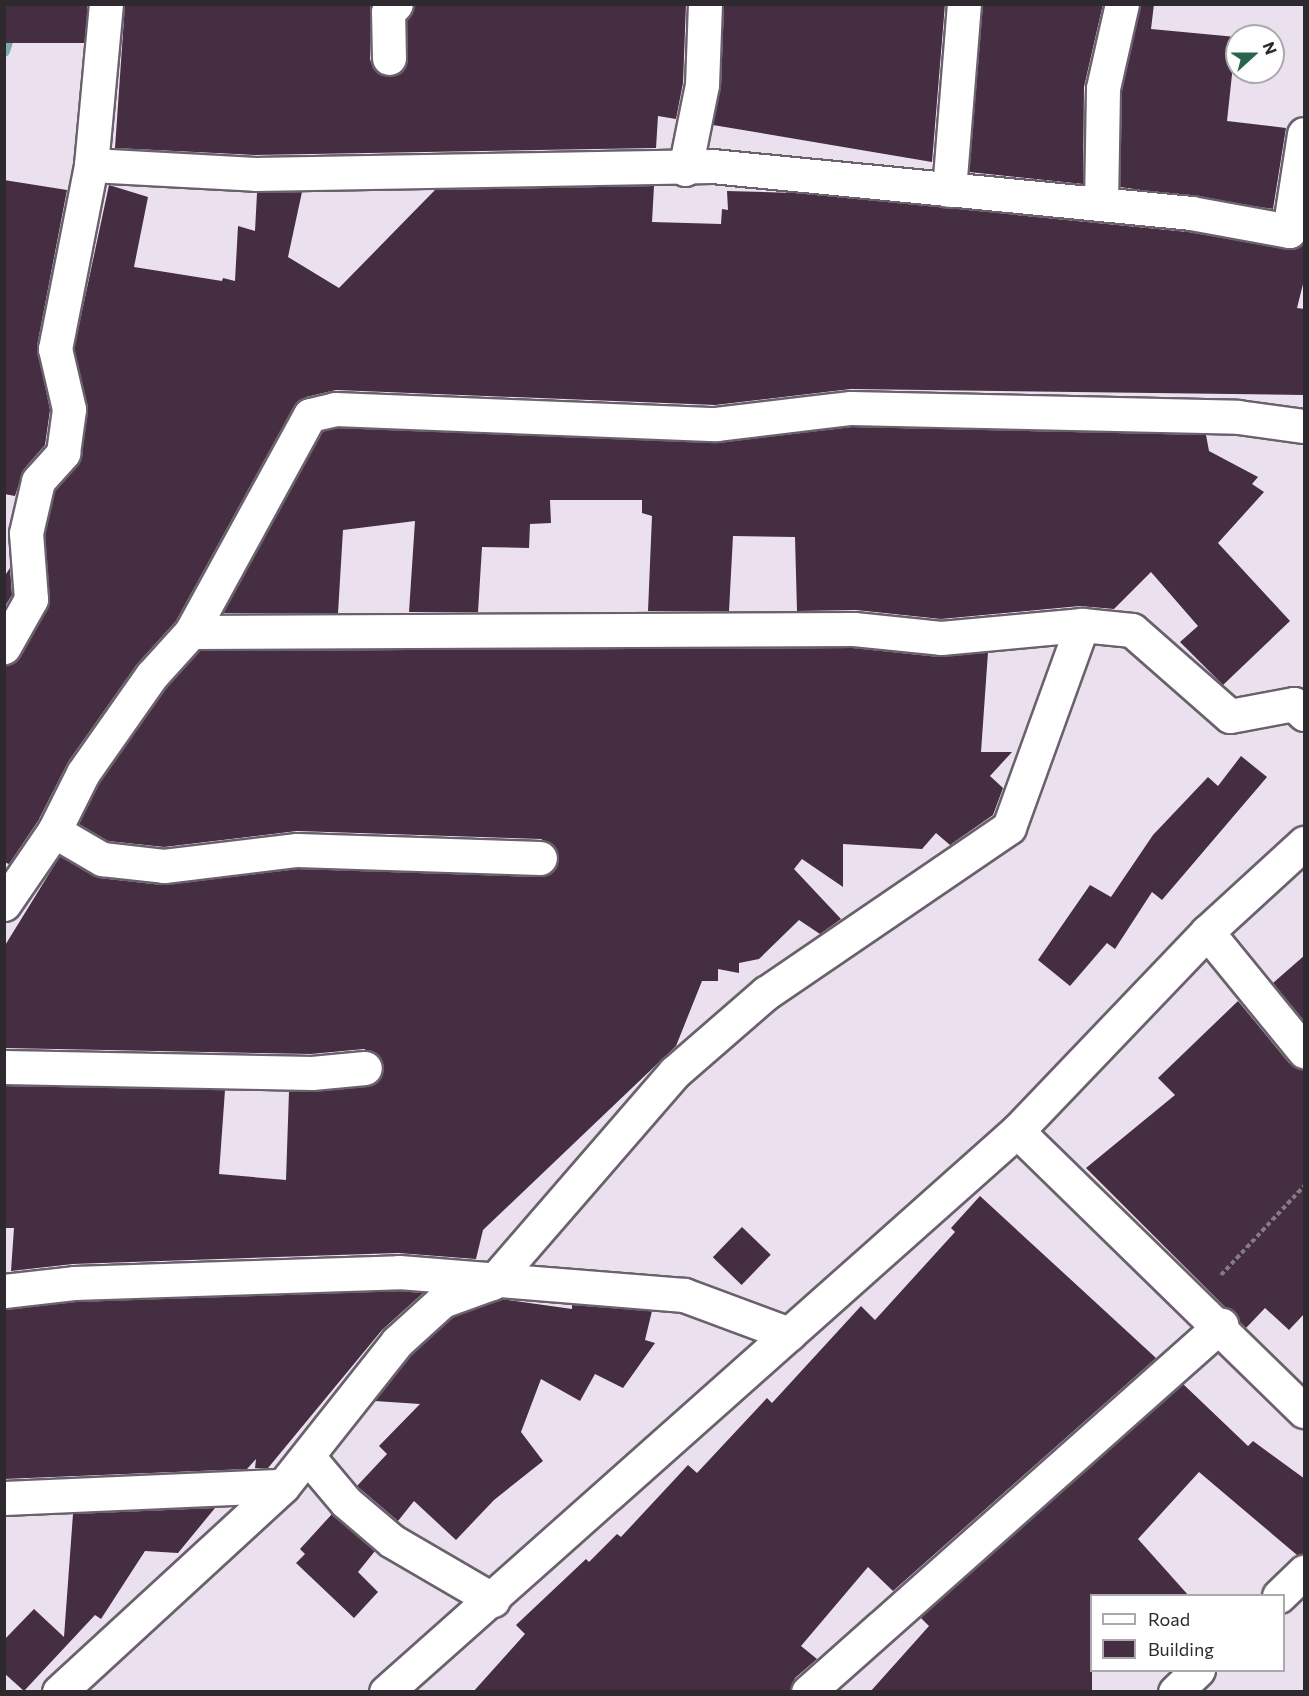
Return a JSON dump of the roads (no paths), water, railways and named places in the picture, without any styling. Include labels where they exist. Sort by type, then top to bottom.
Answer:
[{"type":"street","points":[[4,647],[32,599],[26,533],[38,481],[63,453],[69,409],[55,349],[91,165],[106,4]]},
{"type":"street","points":[[389,58],[388,12],[396,4]]},
{"type":"street","points":[[685,169],[702,85],[705,4]]},
{"type":"street","points":[[949,190],[964,4]]},
{"type":"street","points":[[1101,204],[1103,88],[1122,4]]},
{"type":"street","points":[[91,165],[255,174],[685,169],[712,166],[1191,213],[1289,231],[1305,134]]},
{"type":"street","points":[[10,883],[54,831],[83,772],[152,675],[191,632],[310,415],[335,409],[716,424],[851,408],[1238,417],[1305,426]]},
{"type":"street","points":[[191,632],[854,628],[941,638],[1082,625],[1132,630],[1230,716],[1294,704],[1305,714]]},
{"type":"street","points":[[59,1692],[283,1486],[309,1458],[397,1342],[442,1301],[492,1283],[675,1072],[766,993],[1009,827],[1082,625]]},
{"type":"street","points":[[54,831],[102,858],[164,866],[297,850],[540,858]]},
{"type":"street","points":[[386,1692],[493,1600],[1017,1131],[1207,932],[1305,843]]},
{"type":"street","points":[[1207,932],[1305,1051]]},
{"type":"street","points":[[4,1067],[312,1073],[366,1068]]},
{"type":"street","points":[[1017,1131],[1221,1325],[1305,1411]]},
{"type":"street","points":[[4,1291],[74,1283],[399,1272],[492,1283],[684,1295],[789,1335]]},
{"type":"street","points":[[808,1692],[1221,1325]]},
{"type":"street","points":[[309,1458],[346,1502],[392,1541],[493,1600]]},
{"type":"street","points":[[4,1498],[283,1486]]},
{"type":"street","points":[[1281,1594],[1305,1572]]},
{"type":"street","points":[[1175,1692],[1197,1672]]},
{"type":"waterway","points":[[4,51],[11,29]]}]
